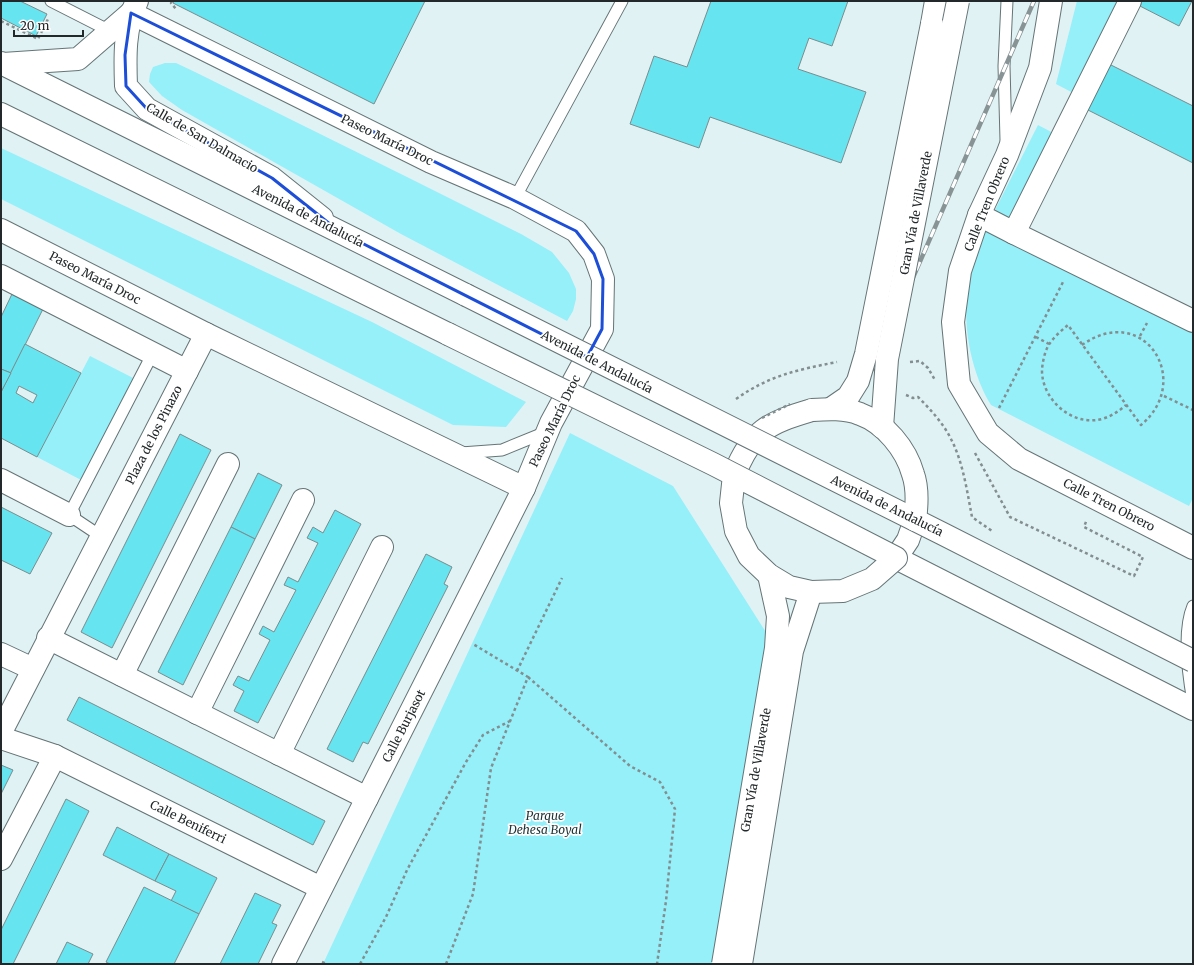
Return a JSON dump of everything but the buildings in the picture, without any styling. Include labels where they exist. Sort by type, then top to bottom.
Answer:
[{"type":"street","name":"Gran Vía de Villaverde","points":[[832,408],[848,398],[858,380],[866,354],[936,1]]},
{"type":"street","name":"Gran Vía de Villaverde","points":[[882,427],[887,359],[958,1]]},
{"type":"street","name":"Calle Tren Obrero","points":[[1051,1],[1040,68],[1007,155],[979,215],[960,271],[953,322],[959,384],[988,433],[1019,459],[1193,548]]},
{"type":"street","points":[[1014,232],[1130,1]]},
{"type":"street","points":[[2,64],[78,59],[110,31],[134,7]]},
{"type":"street","name":"Paseo María Droc","points":[[1,230],[206,334],[524,488],[548,431],[602,329],[603,279],[594,254],[576,231],[515,198],[431,162],[134,7]]},
{"type":"street","name":"Calle de San Dalmacio","points":[[134,7],[125,55],[126,86],[147,109],[272,178],[340,232]]},
{"type":"street","name":"Avenida de Andalucía","points":[[2,64],[915,520],[1193,661]]},
{"type":"street","points":[[1,114],[734,475],[1193,709]]},
{"type":"street","points":[[979,215],[1193,321]]},
{"type":"street","points":[[1,276],[187,371]]},
{"type":"street","name":"Plaza de los Pinazo","points":[[1,732],[48,638],[102,537],[206,334]]},
{"type":"street","points":[[832,408],[860,414],[882,427],[902,448],[914,475],[917,504],[915,520],[908,540],[896,558],[872,579],[843,591],[811,592],[789,586],[769,575],[749,556],[736,531],[731,503],[734,475],[742,456],[753,439],[764,428],[786,418],[812,410],[832,408]]},
{"type":"street","points":[[122,675],[228,464]]},
{"type":"street","points":[[1,480],[69,515]]},
{"type":"street","name":"Calle Burjasot","points":[[283,964],[524,488]]},
{"type":"street","points":[[197,713],[303,500]]},
{"type":"street","points":[[279,754],[382,547]]},
{"type":"street","name":"Gran Vía de Villaverde","points":[[723,964],[776,648],[778,616],[769,575]]},
{"type":"street","name":"Gran Vía de Villaverde","points":[[741,964],[792,651],[811,592]]},
{"type":"street","points":[[48,638],[367,798]]},
{"type":"street","points":[[1,654],[33,669]]},
{"type":"street","name":"Calle Beniferri","points":[[1,738],[55,756],[321,888]]},
{"type":"street","points":[[1,859],[55,756]]},
{"type":"lane","points":[[51,1],[110,31]]},
{"type":"lane","points":[[515,198],[622,1]]},
{"type":"lane","points":[[1007,1],[1004,66],[1007,155]]},
{"type":"lane","points":[[102,537],[69,515],[153,353]]},
{"type":"lane","points":[[452,454],[502,450],[548,431]]},
{"type":"lane","points":[[1192,612],[1187,648],[1193,702]]},
{"type":"path","points":[[1,21],[38,39],[48,18]]},
{"type":"path","points":[[997,412],[1074,262]]},
{"type":"path","points":[[1126,405],[1115,414],[1101,419],[1085,420],[1071,416],[1058,407],[1047,393],[1042,377],[1043,360],[1049,344],[1068,325],[1141,425],[1152,418],[1161,406],[1167,383]]},
{"type":"path","points":[[1082,345],[1106,333],[1123,332],[1140,336],[1154,346],[1163,361],[1167,376]]},
{"type":"path","points":[[1036,337],[1049,344]]},
{"type":"path","points":[[909,363],[920,361],[928,368],[935,381]]},
{"type":"path","points":[[736,399],[764,382],[783,374],[837,362]]},
{"type":"path","points":[[1164,396],[1193,410]]},
{"type":"path","points":[[913,398],[918,397],[935,415],[951,439],[964,475],[972,517],[997,536]]},
{"type":"path","points":[[972,449],[1010,517],[1134,576],[1143,557],[1084,527],[1089,515]]},
{"type":"path","points":[[517,671],[562,578]]},
{"type":"path","points":[[472,644],[528,677],[630,766],[660,782],[675,809],[666,901],[657,964]]},
{"type":"path","points":[[446,964],[473,894],[492,768],[528,677]]},
{"type":"path","points":[[360,964],[386,917],[407,870],[466,762],[483,735],[510,721]]},
{"type":"path","points":[[322,962],[328,964]]},
{"type":"highlighted area","points":[[131,13],[576,231],[594,254],[603,279],[602,329],[587,357],[340,232],[272,178],[147,109],[126,86],[125,55]]},
{"type":"green space","points":[[1077,1],[1123,1],[1077,95],[1056,84]]},
{"type":"green space","points":[[165,63],[176,63],[195,72],[521,234],[552,252],[569,273],[576,289],[576,299],[573,311],[567,321],[401,234],[182,110],[162,96],[149,82],[153,67]]},
{"type":"green space","points":[[1038,125],[1057,135],[1012,226],[992,216]]},
{"type":"green space","points":[[1,148],[372,322],[526,402],[506,427],[453,425],[1,199]]},
{"type":"green space","points":[[987,225],[1193,327],[1193,498],[1189,506],[991,405],[978,378],[973,363],[967,332],[966,317],[969,279]]},
{"type":"green space","points":[[90,356],[139,381],[85,482],[37,457]]},
{"type":"green space","name":"Parque Dehesa Boyal","points":[[570,433],[673,486],[776,648],[720,964],[323,964]]},
{"type":"railway","points":[[873,369],[1034,1]]}]
